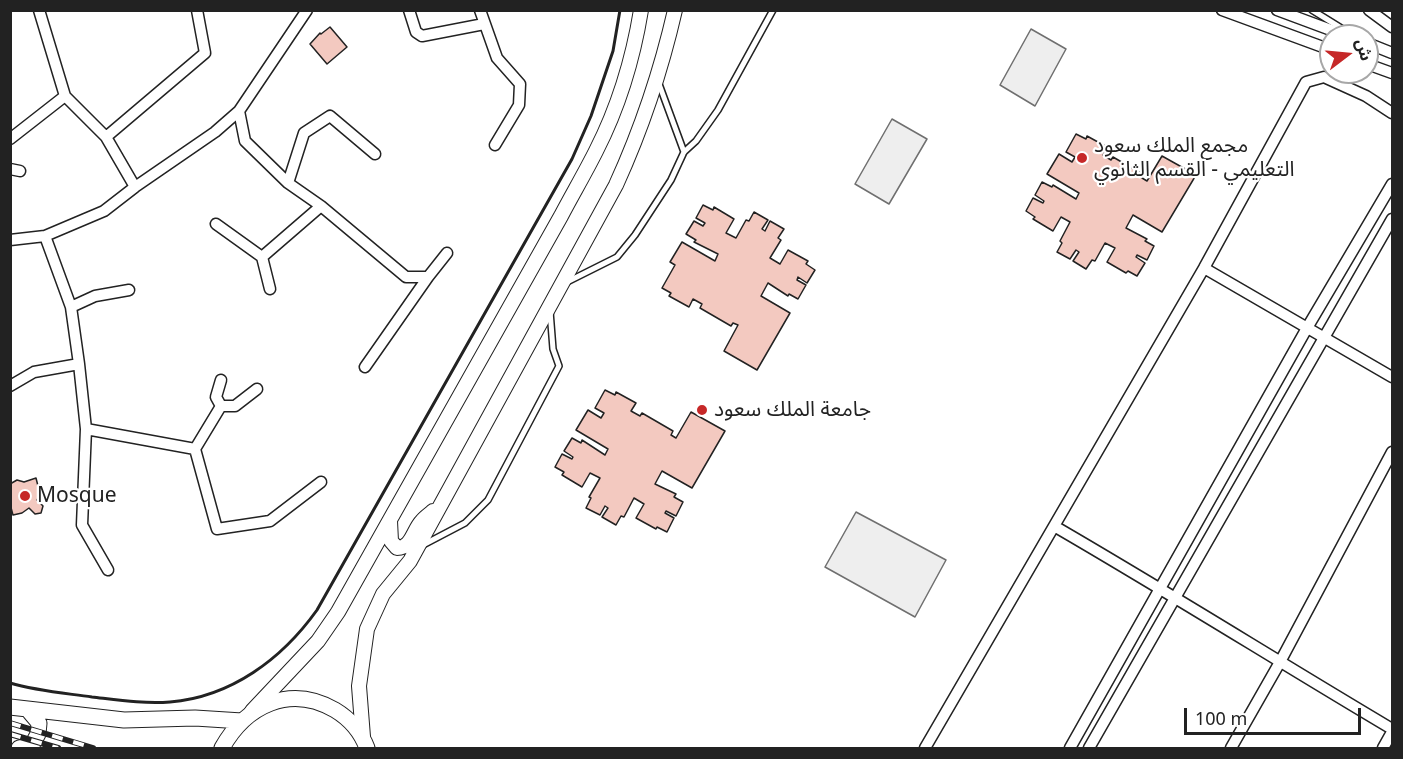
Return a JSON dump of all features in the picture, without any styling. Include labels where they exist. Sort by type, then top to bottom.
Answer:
[{"type":"main road","points":[[222,748],[230,734],[244,719],[269,703],[296,698],[323,703],[347,717],[365,743]]},
{"type":"main road","points":[[10,707],[124,720],[244,719]]},
{"type":"main road","points":[[10,746],[18,748],[32,745],[38,734],[39,723],[28,710]]},
{"type":"street","points":[[39,10],[65,96],[106,137],[135,187]]},
{"type":"street","points":[[106,137],[205,53],[196,10]]},
{"type":"street","points":[[10,240],[45,236],[104,211],[215,132],[239,111],[307,10]]},
{"type":"street","points":[[409,10],[416,32],[422,36],[484,24]]},
{"type":"street","points":[[480,10],[497,58],[520,84],[519,105],[495,145]]},
{"type":"street","points":[[244,719],[326,631],[352,589],[596,152],[610,122],[625,78],[641,10]]},
{"type":"street","points":[[365,743],[359,687],[368,629],[383,594],[417,549],[562,285],[628,159],[641,129],[657,79],[675,10]]},
{"type":"street","points":[[1222,10],[1319,46]]},
{"type":"street","points":[[1277,10],[1319,26]]},
{"type":"street","points":[[1369,10],[1392,27]]},
{"type":"street","points":[[925,748],[1204,268],[1306,82],[1324,77],[1366,96],[1392,113]]},
{"type":"street","points":[[10,139],[65,96]]},
{"type":"street","points":[[239,111],[245,141],[288,183],[321,206],[406,278],[428,277]]},
{"type":"street","points":[[288,183],[304,134],[330,116],[375,154]]},
{"type":"street","points":[[1070,748],[1307,328],[1392,184]]},
{"type":"street","points":[[262,257],[321,206]]},
{"type":"street","points":[[1089,748],[1392,219]]},
{"type":"street","points":[[216,224],[262,257],[270,289]]},
{"type":"street","points":[[45,236],[71,307],[79,364],[86,429],[82,525],[108,570]]},
{"type":"street","points":[[365,367],[447,253]]},
{"type":"street","points":[[1204,268],[1392,377]]},
{"type":"street","points":[[71,307],[94,296],[129,290]]},
{"type":"street","points":[[10,386],[34,372],[79,364]]},
{"type":"street","points":[[220,380],[216,397],[221,406]]},
{"type":"street","points":[[221,406],[235,406],[257,389]]},
{"type":"street","points":[[221,406],[195,449],[217,529],[270,521],[321,482]]},
{"type":"street","points":[[86,429],[195,449]]},
{"type":"street","points":[[1231,748],[1280,662],[1392,452]]},
{"type":"street","points":[[390,519],[391,541],[397,548],[401,548],[408,543],[421,522],[441,505]]},
{"type":"street","points":[[1054,526],[1176,597],[1392,730],[1383,748]]},
{"type":"lane","points":[[562,285],[616,257],[635,235],[671,180],[684,152],[696,141],[718,110],[773,10]]},
{"type":"lane","points":[[1312,10],[1335,24]]},
{"type":"lane","points":[[657,79],[684,152]]},
{"type":"lane","points":[[417,549],[465,523],[488,500],[559,366],[553,349],[550,307]]},
{"type":"shaded area","points":[[1031,29],[1066,49],[1035,106],[1000,85]]},
{"type":"shaded area","points":[[892,119],[927,139],[889,204],[855,184]]},
{"type":"shaded area","points":[[856,512],[946,560],[915,617],[825,567]]},
{"type":"building","points":[[330,27],[347,47],[327,64],[310,44],[320,33]]},
{"type":"building","points":[[1076,134],[1086,139],[1087,136],[1107,147],[1103,155],[1111,160],[1113,157],[1144,175],[1142,178],[1147,181],[1162,156],[1196,175],[1162,232],[1133,215],[1126,228],[1147,239],[1145,241],[1154,246],[1147,260],[1137,255],[1136,257],[1145,263],[1137,276],[1128,271],[1126,273],[1107,262],[1115,248],[1105,243],[1095,261],[1092,260],[1086,269],[1073,261],[1079,252],[1076,250],[1070,259],[1057,252],[1070,222],[1061,217],[1053,231],[1033,219],[1035,217],[1026,211],[1033,198],[1043,203],[1044,201],[1035,195],[1042,182],[1052,187],[1053,185],[1076,199],[1079,193],[1047,174],[1059,154],[1072,162],[1075,157],[1066,152]]},
{"type":"building","points":[[703,205],[713,210],[714,207],[734,219],[726,233],[736,238],[746,220],[749,221],[754,212],[768,220],[762,229],[765,231],[770,221],[784,229],[778,238],[781,240],[770,258],[780,264],[788,250],[808,261],[806,264],[815,270],[807,283],[798,277],[797,280],[806,285],[798,299],[789,294],[788,296],[768,283],[761,296],[790,313],[757,370],[724,351],[738,325],[733,323],[731,326],[700,308],[702,304],[693,299],[689,307],[669,296],[671,293],[662,288],[675,265],[670,262],[682,242],[715,261],[718,254],[694,242],[696,240],[686,234],[694,221],[703,226],[705,223],[696,218]]},
{"type":"building","points":[[605,390],[615,395],[616,392],[636,403],[631,411],[640,416],[642,413],[673,431],[671,435],[676,438],[691,412],[725,431],[692,488],[662,471],[655,484],[676,494],[674,497],[683,502],[676,516],[666,511],[665,513],[674,518],[667,532],[636,518],[644,504],[634,498],[624,517],[621,516],[616,525],[602,517],[608,508],[605,506],[600,515],[586,508],[591,498],[589,497],[600,478],[590,473],[582,487],[562,475],[564,472],[555,467],[562,454],[572,459],[573,457],[564,451],[572,438],[581,443],[582,440],[605,455],[608,449],[576,430],[588,410],[601,418],[604,413],[595,408]]},
{"type":"building","name":"Mosque","points":[[36,478],[40,494],[37,500],[43,506],[41,513],[35,514],[29,508],[13,515],[10,504],[10,484],[17,480],[24,482]]},
{"type":"railway","points":[[10,723],[93,748]]},
{"type":"railway","points":[[10,734],[58,748]]},
{"type":"wall","points":[[10,683],[30,688],[131,701],[170,702],[192,699],[234,684],[253,672],[271,659],[303,628],[317,610],[572,159],[591,116],[613,51],[620,10]]},
{"type":"place","name":"مجمع الملك سعود التعليمي - القسم الثانوي","points":[[1082,158]]},
{"type":"place","name":"جامعة الملك سعود","points":[[702,410]]},
{"type":"place","name":"Mosque","points":[[25,496]]}]
